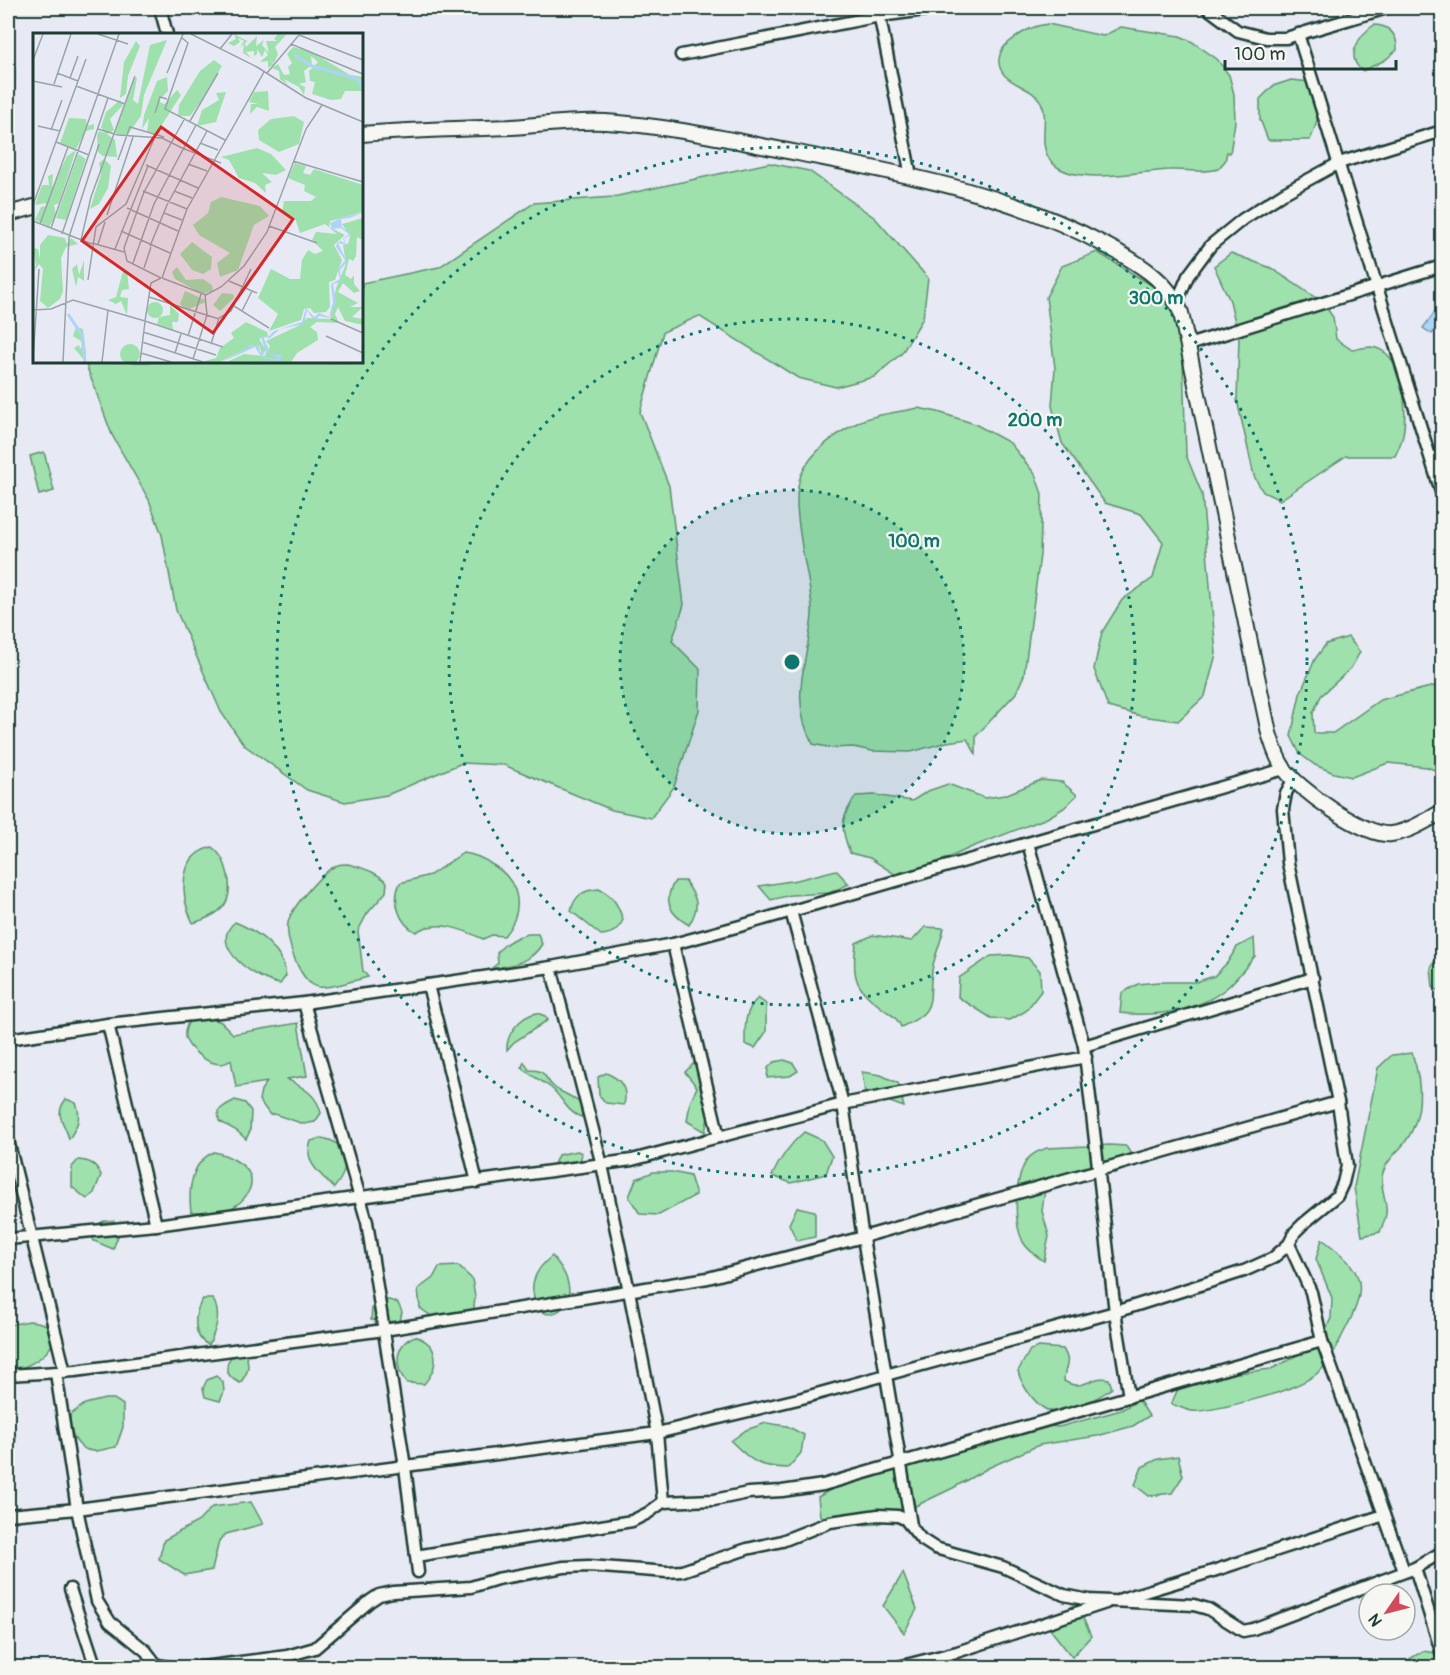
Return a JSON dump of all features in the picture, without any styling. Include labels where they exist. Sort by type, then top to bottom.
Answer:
[{"type":"street","points":[[159,8],[167,33]]},
{"type":"street","points":[[681,56],[879,12],[940,8]]},
{"type":"street","points":[[1207,8],[1238,31],[1266,38],[1286,38],[1387,8]]},
{"type":"street","points":[[879,12],[911,176]]},
{"type":"street","points":[[1298,34],[1443,495]]},
{"type":"street","points":[[363,134],[604,121],[696,133],[911,176],[972,191],[1085,234],[1127,256],[1169,291],[1177,302],[1269,733],[1275,753],[1284,769],[1314,798],[1367,829],[1380,834],[1402,831],[1443,812]]},
{"type":"street","points":[[1177,302],[1188,276],[1212,245],[1243,219],[1339,163],[1443,131]]},
{"type":"street","points":[[8,214],[33,207]]},
{"type":"street","points":[[1188,345],[1443,266]]},
{"type":"street","points":[[8,1039],[108,1024],[304,1003],[551,967],[673,944],[1284,769]]},
{"type":"street","points":[[8,1515],[77,1509],[657,1433],[802,1398],[1115,1312],[1244,1271],[1273,1258],[1289,1244],[1295,1232],[1303,1224],[1337,1196],[1347,1166],[1338,1102],[1288,863],[1283,809],[1286,793],[1293,780]]},
{"type":"street","points":[[1029,843],[1085,1052],[1115,1312],[1129,1397]]},
{"type":"street","points":[[790,911],[843,1104],[911,1525]]},
{"type":"street","points":[[673,944],[719,1137]]},
{"type":"street","points":[[551,967],[602,1165],[629,1291],[657,1433],[663,1502]]},
{"type":"street","points":[[8,1239],[156,1225],[632,1161],[843,1104],[1085,1052],[1313,978]]},
{"type":"street","points":[[428,985],[477,1182]]},
{"type":"street","points":[[304,1003],[367,1222],[405,1467],[418,1572]]},
{"type":"street","points":[[108,1024],[156,1225]]},
{"type":"street","points":[[8,1375],[61,1372],[384,1330],[708,1278],[863,1238],[1338,1102]]},
{"type":"street","points":[[8,1140],[61,1372],[77,1509],[97,1601],[110,1622],[146,1651],[158,1666],[176,1668]]},
{"type":"street","points":[[1289,1244],[1311,1292],[1322,1341],[1384,1515],[1410,1570],[1443,1654]]},
{"type":"street","points":[[416,1556],[632,1521],[663,1502],[714,1500],[748,1493],[823,1485],[1322,1341]]},
{"type":"street","points":[[195,1668],[287,1656],[313,1648],[379,1595],[471,1587],[497,1579],[564,1567],[589,1566],[675,1571],[788,1539],[830,1522],[878,1515],[898,1516],[911,1525],[921,1539],[935,1548],[1003,1567],[1064,1595],[1089,1600],[1194,1605],[1208,1609],[1243,1631],[1410,1570],[1443,1552]]},
{"type":"street","points":[[894,1668],[957,1652],[1384,1515]]},
{"type":"street","points":[[70,1589],[96,1668]]},
{"type":"green space","points":[[1048,24],[1103,36],[1121,27],[1180,36],[1217,59],[1229,75],[1234,94],[1235,122],[1230,153],[1227,152],[1225,161],[1218,169],[1212,170],[1169,170],[1106,176],[1073,174],[1060,169],[1050,160],[1044,146],[1044,116],[1041,102],[1037,96],[1003,74],[999,59],[1005,46],[1017,36],[1031,28]]},
{"type":"green space","points":[[1374,25],[1379,25],[1392,32],[1397,50],[1385,60],[1363,71],[1357,66],[1354,53],[1363,35]]},
{"type":"green space","points":[[8,52],[15,71],[13,132],[8,136]]},
{"type":"green space","points":[[1291,80],[1311,82],[1318,111],[1314,132],[1310,140],[1268,140],[1260,119],[1260,99],[1273,86]]},
{"type":"green space","points":[[769,163],[809,171],[875,218],[928,278],[923,318],[902,353],[874,377],[836,387],[798,378],[699,316],[663,332],[640,412],[669,486],[684,605],[672,641],[700,669],[699,710],[674,787],[651,818],[612,810],[504,765],[462,763],[387,795],[345,802],[307,790],[244,745],[221,712],[176,610],[162,535],[149,500],[112,435],[85,363],[363,363],[363,283],[439,267],[534,203],[613,197]]},
{"type":"green space","points":[[1097,252],[1168,295],[1182,331],[1186,455],[1202,494],[1216,654],[1205,696],[1178,721],[1141,716],[1108,707],[1094,669],[1102,632],[1122,600],[1153,578],[1163,542],[1141,514],[1105,503],[1062,443],[1052,406],[1055,368],[1046,297],[1062,266]]},
{"type":"green space","points":[[1231,253],[1271,268],[1322,302],[1333,317],[1336,339],[1352,350],[1371,347],[1391,358],[1401,383],[1405,411],[1402,438],[1395,456],[1346,456],[1280,500],[1263,492],[1254,476],[1237,400],[1239,339],[1230,301],[1214,266]]},
{"type":"green space","points":[[918,408],[975,424],[1010,443],[1035,474],[1042,494],[1040,555],[1024,675],[1016,693],[976,736],[976,754],[967,739],[911,752],[872,751],[853,747],[832,748],[813,744],[802,712],[801,696],[812,608],[797,511],[797,492],[801,475],[818,450],[852,425],[874,417]]},
{"type":"green space","points":[[44,452],[54,491],[39,495],[30,456]]},
{"type":"green space","points":[[1348,637],[1360,652],[1351,668],[1321,696],[1313,713],[1314,733],[1333,733],[1380,700],[1442,684],[1442,773],[1427,767],[1388,763],[1352,777],[1315,765],[1300,754],[1291,736],[1300,694],[1315,659],[1326,644]]},
{"type":"green space","points":[[1041,780],[1062,782],[1077,795],[1064,808],[1047,818],[972,847],[902,879],[870,858],[850,853],[843,823],[856,796],[874,795],[912,801],[928,791],[948,784],[985,798],[1005,795]]},
{"type":"green space","points":[[212,847],[221,856],[226,867],[229,894],[227,901],[218,912],[193,923],[186,901],[184,878],[192,859],[201,851]]},
{"type":"green space","points":[[463,853],[479,857],[493,865],[502,872],[514,888],[517,897],[515,917],[504,936],[492,935],[483,939],[458,929],[441,926],[432,926],[416,932],[405,923],[398,911],[397,897],[400,883],[430,875]]},
{"type":"green space","points":[[348,864],[369,870],[387,882],[386,892],[367,914],[358,931],[363,971],[368,977],[336,986],[318,987],[305,978],[295,960],[289,940],[288,923],[301,900],[317,881],[332,868]]},
{"type":"green space","points":[[836,870],[849,884],[829,893],[791,895],[771,900],[759,886],[797,880]]},
{"type":"green space","points":[[675,881],[685,881],[695,897],[695,912],[689,925],[673,912],[670,906],[669,895]]},
{"type":"green space","points":[[599,889],[615,901],[623,920],[615,931],[609,934],[601,935],[571,911],[574,901],[580,895]]},
{"type":"green space","points":[[235,922],[261,936],[280,957],[286,976],[280,984],[248,969],[230,951],[226,941],[228,931]]},
{"type":"green space","points":[[925,927],[944,928],[933,965],[929,1002],[922,1015],[901,1027],[895,1018],[862,990],[858,983],[854,966],[856,943],[873,935],[912,941]]},
{"type":"green space","points":[[538,934],[542,944],[532,955],[520,962],[491,969],[498,963],[497,953],[503,946],[515,938]]},
{"type":"green space","points":[[1254,938],[1255,956],[1233,982],[1219,994],[1192,1006],[1163,1013],[1120,1013],[1122,993],[1138,984],[1196,982],[1214,976],[1227,963],[1237,947]]},
{"type":"green space","points":[[1442,946],[1442,993],[1433,987],[1431,968]]},
{"type":"green space","points":[[1010,955],[1028,958],[1040,971],[1041,991],[1026,1011],[1010,1020],[991,1018],[958,997],[959,978],[991,956]]},
{"type":"green space","points":[[758,998],[766,1004],[766,1032],[755,1048],[745,1044],[745,1025],[750,1008]]},
{"type":"green space","points":[[537,1013],[548,1020],[514,1042],[507,1050],[509,1038],[515,1027],[525,1018]]},
{"type":"green space","points":[[200,1015],[221,1022],[233,1034],[298,1023],[307,1076],[287,1079],[313,1096],[321,1113],[315,1122],[304,1124],[274,1114],[270,1115],[259,1100],[261,1090],[267,1082],[236,1087],[231,1060],[218,1064],[197,1054],[188,1043],[185,1032],[191,1018]]},
{"type":"green space","points":[[1412,1053],[1418,1077],[1418,1113],[1409,1136],[1383,1172],[1382,1186],[1386,1209],[1380,1232],[1362,1236],[1354,1187],[1378,1068],[1392,1055]]},
{"type":"green space","points":[[698,1059],[711,1074],[713,1093],[705,1132],[687,1121],[690,1103],[697,1087],[685,1072]]},
{"type":"green space","points":[[784,1060],[793,1063],[798,1071],[790,1076],[767,1078],[768,1068],[774,1062]]},
{"type":"green space","points":[[524,1062],[529,1070],[540,1071],[555,1088],[579,1102],[583,1111],[581,1117],[568,1108],[550,1087],[525,1070],[522,1067]]},
{"type":"green space","points":[[862,1072],[881,1075],[898,1083],[904,1107],[865,1093]]},
{"type":"green space","points":[[606,1073],[616,1078],[622,1085],[625,1094],[624,1105],[606,1103],[599,1095],[598,1077]]},
{"type":"green space","points":[[66,1099],[76,1103],[79,1113],[76,1126],[69,1139],[60,1115]]},
{"type":"green space","points":[[235,1100],[245,1103],[251,1111],[250,1131],[246,1139],[219,1121],[218,1111]]},
{"type":"green space","points":[[804,1132],[822,1140],[832,1156],[826,1174],[791,1183],[772,1176],[785,1152]]},
{"type":"green space","points":[[321,1138],[331,1140],[338,1145],[345,1157],[343,1172],[334,1188],[314,1167],[309,1156],[311,1141]]},
{"type":"green space","points":[[1126,1146],[1131,1154],[1131,1164],[1114,1173],[1097,1171],[1080,1174],[1045,1189],[1042,1211],[1049,1236],[1044,1261],[1032,1253],[1023,1242],[1016,1212],[1019,1178],[1027,1160],[1033,1154],[1047,1148]]},
{"type":"green space","points":[[577,1151],[582,1153],[580,1162],[554,1164],[558,1155]]},
{"type":"green space","points":[[214,1152],[244,1167],[250,1175],[251,1186],[243,1200],[229,1209],[191,1212],[190,1194],[196,1169],[200,1162]]},
{"type":"green space","points":[[78,1160],[92,1164],[101,1175],[94,1193],[87,1199],[72,1187],[72,1167]]},
{"type":"green space","points":[[653,1172],[672,1172],[690,1176],[696,1195],[659,1215],[640,1214],[629,1197],[636,1179]]},
{"type":"green space","points":[[797,1207],[815,1211],[815,1237],[797,1241],[789,1224]]},
{"type":"green space","points":[[104,1221],[114,1221],[120,1231],[113,1249],[94,1241],[90,1233],[96,1225]]},
{"type":"green space","points":[[1322,1239],[1348,1261],[1359,1281],[1357,1304],[1334,1353],[1325,1366],[1315,1375],[1294,1386],[1241,1403],[1200,1411],[1171,1404],[1179,1387],[1197,1378],[1271,1369],[1291,1359],[1323,1336],[1331,1318],[1332,1298],[1316,1259]]},
{"type":"green space","points":[[552,1256],[564,1272],[568,1297],[564,1306],[557,1312],[549,1314],[542,1312],[536,1306],[533,1286],[538,1271]]},
{"type":"green space","points":[[458,1266],[472,1279],[475,1297],[473,1317],[437,1320],[420,1308],[418,1289],[433,1278],[439,1267]]},
{"type":"green space","points":[[203,1299],[213,1299],[218,1316],[209,1345],[199,1337],[196,1325],[197,1311]]},
{"type":"green space","points":[[389,1300],[398,1303],[402,1312],[400,1321],[371,1320],[372,1307],[379,1301]]},
{"type":"green space","points":[[29,1321],[45,1325],[53,1331],[54,1339],[50,1348],[31,1364],[8,1369],[8,1325]]},
{"type":"green space","points":[[415,1336],[429,1345],[435,1357],[433,1370],[424,1384],[407,1383],[398,1363],[403,1344]]},
{"type":"green space","points":[[1039,1347],[1063,1349],[1067,1359],[1064,1381],[1077,1385],[1103,1378],[1109,1379],[1112,1388],[1093,1400],[1068,1410],[1055,1412],[1043,1408],[1027,1390],[1018,1371],[1030,1350]]},
{"type":"green space","points":[[238,1351],[246,1355],[248,1363],[246,1373],[240,1383],[230,1376],[227,1368],[230,1359]]},
{"type":"green space","points":[[216,1376],[223,1382],[224,1392],[220,1401],[205,1397],[203,1388],[207,1380]]},
{"type":"green space","points":[[114,1399],[123,1405],[123,1427],[116,1447],[96,1451],[87,1450],[74,1438],[70,1415],[85,1404]]},
{"type":"green space","points":[[1139,1400],[1149,1416],[1133,1426],[1097,1436],[1039,1445],[988,1468],[953,1488],[878,1524],[858,1525],[820,1516],[818,1497],[835,1487],[888,1467],[967,1446],[1001,1428],[1021,1423],[1059,1427],[1121,1410]]},
{"type":"green space","points":[[766,1423],[787,1426],[804,1435],[801,1453],[788,1468],[762,1465],[731,1441],[746,1430]]},
{"type":"green space","points":[[8,1432],[16,1437],[15,1447],[8,1462]]},
{"type":"green space","points":[[1178,1456],[1183,1476],[1172,1493],[1149,1496],[1135,1485],[1142,1467],[1158,1459]]},
{"type":"green space","points":[[251,1502],[263,1524],[226,1534],[219,1541],[212,1570],[184,1575],[159,1559],[164,1540],[199,1521],[212,1507]]},
{"type":"green space","points":[[903,1573],[917,1609],[904,1633],[883,1606]]},
{"type":"green space","points":[[1076,1602],[1091,1636],[1072,1657],[1050,1629]]},
{"type":"green space","points":[[1423,1651],[1442,1654],[1438,1667],[1403,1668],[1406,1661]]},
{"type":"water","points":[[1440,305],[1442,320],[1432,334],[1423,328]]}]
